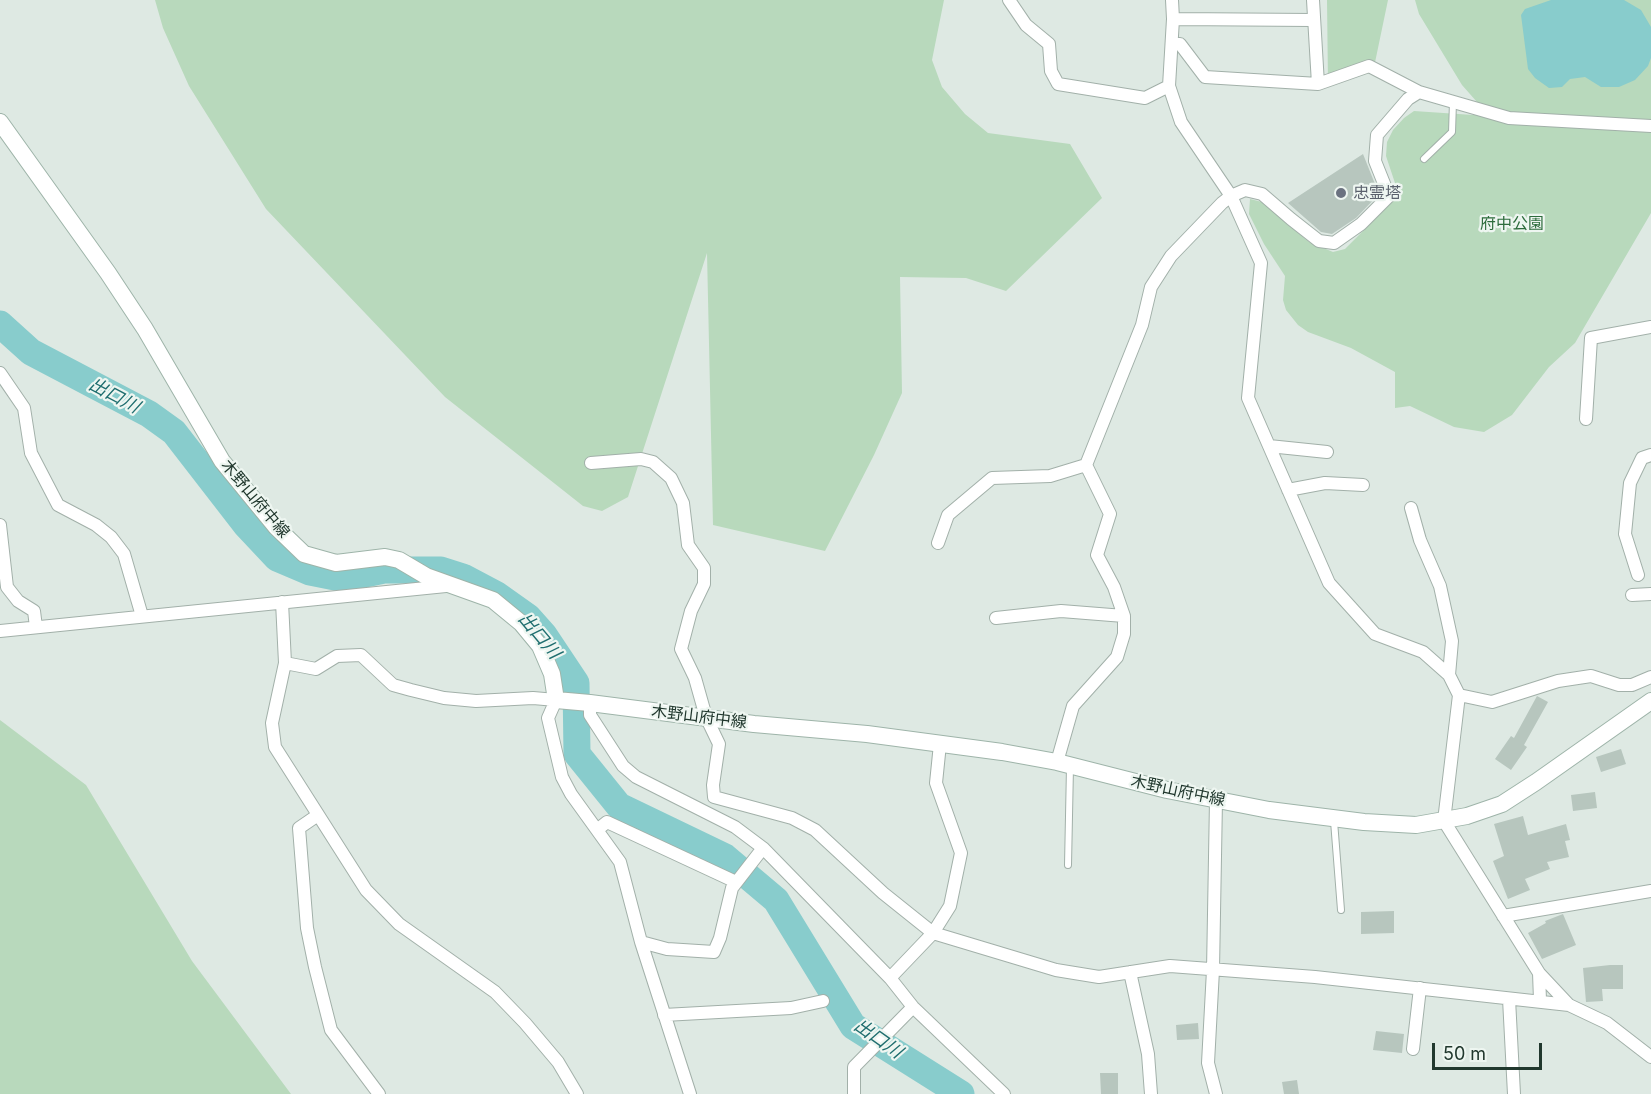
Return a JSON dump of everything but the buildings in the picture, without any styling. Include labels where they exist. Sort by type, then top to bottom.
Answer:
[{"type":"main road","name":"木野山府中線","points":[[0,122],[52,192],[145,329],[222,461],[276,527],[304,554],[336,562],[384,557],[399,560],[426,576],[493,600],[521,623],[540,646],[552,674],[559,700],[940,744],[1064,764],[1216,800],[1269,810],[1416,825],[1444,821],[1502,804],[1651,701]]},
{"type":"street","points":[[1009,0],[1026,25],[1049,44],[1051,71],[1058,84],[1145,98],[1169,86]]},
{"type":"street","points":[[1172,0],[1169,86],[1181,122],[1231,196],[1261,263],[1248,398],[1329,583],[1375,634],[1423,652],[1449,675],[1459,695],[1444,821],[1539,973],[1569,1005]]},
{"type":"street","points":[[1314,0],[1313,20],[1318,84]]},
{"type":"street","points":[[1173,19],[1313,20]]},
{"type":"street","points":[[1172,45],[1180,44],[1205,76],[1318,84],[1369,66],[1419,92],[1509,118],[1651,126]]},
{"type":"street","points":[[1064,764],[1072,706],[1117,657],[1124,634],[1124,616],[1114,587],[1097,555],[1110,514],[1086,465],[1142,325],[1151,287],[1170,256],[1231,196],[1245,190],[1262,194],[1320,240],[1334,243],[1361,224],[1389,196],[1375,161],[1377,135],[1408,99],[1419,92]]},
{"type":"street","points":[[1586,419],[1591,338],[1651,327]]},
{"type":"street","points":[[0,374],[24,408],[31,453],[58,505],[96,525],[111,537],[124,554],[142,616]]},
{"type":"street","points":[[1269,446],[1327,452]]},
{"type":"street","points":[[1638,575],[1625,534],[1630,483],[1642,458],[1651,455]]},
{"type":"street","points":[[591,463],[641,459],[653,462],[670,478],[683,503],[688,545],[704,568],[704,585],[691,611],[681,648],[695,678],[705,717],[719,744],[713,785],[714,797],[792,818],[815,830],[884,893],[933,933],[1056,970],[1099,977],[1170,966],[1315,977],[1569,1005],[1607,1023],[1651,1057]]},
{"type":"street","points":[[938,543],[948,515],[992,478],[1050,476],[1086,465]]},
{"type":"street","points":[[1288,490],[1324,483],[1363,485]]},
{"type":"street","points":[[1411,508],[1442,597],[1452,641],[1449,675]]},
{"type":"street","points":[[0,525],[8,587],[18,601],[34,611],[36,627]]},
{"type":"street","points":[[0,631],[454,585]]},
{"type":"street","points":[[1632,595],[1651,594]]},
{"type":"street","points":[[282,602],[285,663],[272,723],[274,747],[366,890],[399,924],[495,992],[558,1062],[577,1094]]},
{"type":"street","points":[[996,618],[1061,611],[1124,616]]},
{"type":"street","points":[[285,663],[316,669],[337,656],[361,655],[393,685],[444,698],[476,701],[533,698],[559,700],[548,718],[562,777],[571,794],[620,862],[641,942],[690,1094]]},
{"type":"street","points":[[1459,695],[1492,702],[1558,681],[1591,676],[1619,685],[1632,685],[1651,677]]},
{"type":"street","points":[[590,703],[590,715],[623,766],[636,777],[735,827],[763,848],[890,978],[913,1007],[1004,1094]]},
{"type":"street","points":[[890,978],[933,933],[950,906],[961,853],[936,783],[940,744]]},
{"type":"street","points":[[1216,800],[1213,970],[1208,1063],[1216,1094]]},
{"type":"street","points":[[318,815],[299,828],[307,928],[315,967],[331,1030],[379,1094]]},
{"type":"street","points":[[597,830],[607,822],[736,882]]},
{"type":"street","points":[[641,942],[667,949],[714,952],[720,938],[732,888],[763,848]]},
{"type":"street","points":[[1503,916],[1651,891]]},
{"type":"street","points":[[1130,972],[1148,1054],[1151,1094]]},
{"type":"street","points":[[1539,973],[1540,1000]]},
{"type":"street","points":[[1413,1049],[1420,988]]},
{"type":"street","points":[[1509,999],[1514,1094]]},
{"type":"street","points":[[664,1015],[791,1008],[823,1001]]},
{"type":"street","points":[[854,1094],[854,1067],[913,1007]]},
{"type":"lane","points":[[1424,159],[1452,132],[1453,102]]},
{"type":"lane","points":[[1064,764],[1068,865]]},
{"type":"lane","points":[[1333,818],[1341,910]]},
{"type":"green space","points":[[155,0],[944,0],[932,60],[942,87],[965,114],[988,133],[1070,144],[1102,198],[1006,291],[966,278],[900,277],[902,393],[874,455],[825,551],[713,525],[707,253],[628,497],[602,511],[583,506],[445,397],[266,209],[189,86],[163,28]]},
{"type":"green space","points":[[1327,0],[1388,0],[1373,72],[1328,84]]},
{"type":"green space","name":"府中公園","points":[[1415,0],[1651,0],[1651,213],[1575,343],[1549,367],[1512,415],[1484,432],[1454,427],[1410,406],[1395,408],[1395,372],[1351,348],[1308,332],[1298,325],[1286,310],[1283,300],[1285,276],[1264,244],[1249,214],[1250,199],[1262,202],[1309,242],[1333,252],[1345,249],[1399,195],[1386,156],[1387,142],[1393,130],[1404,118],[1414,111],[1473,115],[1477,102],[1462,85],[1419,14]]},
{"type":"green space","points":[[0,720],[86,785],[192,961],[291,1094],[0,1094]]},
{"type":"water","points":[[1551,0],[1624,0],[1641,10],[1651,27],[1651,58],[1648,66],[1635,80],[1619,87],[1601,87],[1585,77],[1570,79],[1562,87],[1549,88],[1535,78],[1528,69],[1521,15],[1525,9]]},
{"type":"waterway","name":"出口川","points":[[0,324],[31,352],[149,414],[174,432],[246,525],[277,558],[310,572],[335,577],[351,577],[384,570],[441,570],[463,577],[497,595],[528,617],[544,635],[576,683],[577,754],[619,806],[725,857],[776,900],[853,1026],[961,1094]]},
{"type":"place","name":"忠霊塔","points":[[1341,193]]}]
